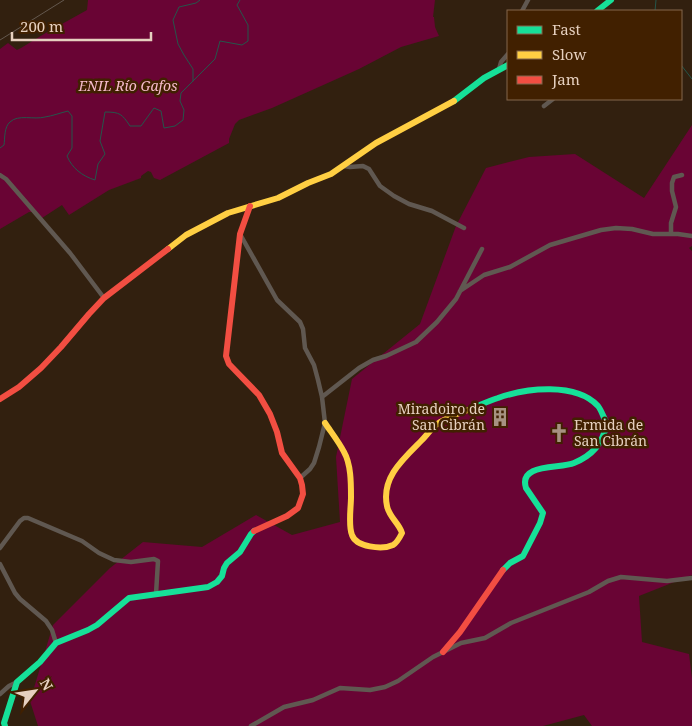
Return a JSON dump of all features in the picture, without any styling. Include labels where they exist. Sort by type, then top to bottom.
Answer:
[{"type":"street","points":[[599,10],[611,0]]},
{"type":"street","points":[[499,69],[501,62],[507,55]]},
{"type":"street","points":[[0,399],[28,379],[47,362],[91,310],[104,298],[186,235],[228,214],[278,198],[330,174],[381,140],[454,102],[484,78],[507,65]]},
{"type":"street","points":[[544,106],[552,100]]},
{"type":"street","points":[[343,166],[363,166],[370,169],[380,186],[394,196],[409,204],[432,211],[464,228]]},
{"type":"street","points":[[0,175],[6,179],[47,229],[70,253],[104,298]]},
{"type":"street","points":[[671,234],[671,223],[676,208],[672,184],[674,177],[682,175]]},
{"type":"street","points":[[0,694],[11,689],[40,662],[56,643],[88,630],[129,598],[208,587],[217,582],[222,576],[224,568],[240,552],[255,530],[287,516],[298,508],[303,494],[300,478],[282,453],[270,414],[259,395],[229,364],[226,356],[240,234],[250,206]]},
{"type":"street","points":[[460,291],[484,275],[510,267],[550,245],[601,230],[616,228],[653,234],[692,236]]},
{"type":"street","points":[[240,234],[277,300],[300,322],[305,348],[314,365],[322,397],[325,423],[320,447],[314,463],[300,478]]},
{"type":"street","points":[[322,397],[372,360],[386,356],[416,342],[437,322],[456,299],[482,249]]},
{"type":"street","points":[[325,423],[345,453],[349,467],[351,495],[350,529],[352,537],[358,543],[382,547],[393,545],[402,533],[387,507],[386,492],[390,477],[397,465],[438,423],[499,397],[555,389],[581,394],[599,407],[607,424],[602,442],[577,462],[565,466],[546,467],[528,474],[525,481],[526,488],[540,506],[543,514],[540,523],[523,556],[510,563],[499,575],[460,632],[443,652]]},
{"type":"street","points":[[0,548],[20,521],[28,518],[82,542],[114,560],[131,562],[154,559],[158,562],[156,594]]},
{"type":"street","points":[[0,564],[15,593],[46,621],[52,630],[56,643]]},
{"type":"street","points":[[251,726],[284,707],[313,700],[340,688],[370,690],[385,687],[398,681],[433,657],[461,643],[484,638],[511,623],[589,592],[608,580],[621,577],[666,581],[692,578]]},
{"type":"street","points":[[5,726],[11,689]]},
{"type":"green space","name":"ENIL Río Gafos","points":[[88,0],[435,0],[433,17],[439,36],[401,47],[359,69],[272,108],[239,120],[235,124],[229,143],[160,180],[154,178],[151,172],[148,171],[141,178],[109,190],[69,215],[62,205],[42,218],[33,212],[29,212],[0,229],[0,49],[8,43],[17,50],[21,48],[87,10]]},
{"type":"green space","points":[[692,125],[692,246],[689,248],[692,251],[692,575],[639,596],[642,642],[689,654],[692,678],[692,726],[592,726],[584,715],[543,726],[38,726],[30,701],[53,625],[110,568],[143,542],[202,547],[256,515],[292,535],[340,522],[336,457],[352,379],[420,324],[456,226],[486,168],[529,157],[575,154],[644,198]]},
{"type":"waterway","points":[[193,81],[193,69],[178,44],[173,20],[179,7],[196,3],[200,0]]},
{"type":"waterway","points":[[0,148],[4,145],[7,127],[13,120],[17,118],[41,118],[68,111],[72,116],[72,148],[67,156],[78,171],[95,180],[98,164],[105,154],[100,141],[105,112],[120,114],[130,126],[141,126],[154,108],[161,111],[164,128],[175,126],[183,120],[184,110],[180,101],[181,93],[215,59],[220,41],[242,45],[248,41],[248,25],[237,5],[240,0]]},
{"type":"waterway","points":[[655,10],[656,0]]},
{"type":"waterway","points":[[682,66],[692,79]]},
{"type":"railway","points":[[0,40],[64,0]]},
{"type":"traffic: fast","points":[[598,10],[611,0]]},
{"type":"traffic: fast","points":[[454,101],[484,78],[507,66]]},
{"type":"traffic: fast","points":[[468,410],[509,394],[536,390],[564,390],[589,398],[601,410],[607,424],[596,448],[586,456],[568,465],[542,468],[528,474],[525,480],[526,488],[543,513],[523,556],[510,563],[503,570]]},
{"type":"traffic: fast","points":[[5,726],[4,723],[17,682],[40,662],[56,643],[97,625],[129,598],[208,587],[217,582],[222,576],[227,563],[240,552],[254,531]]},
{"type":"traffic: slow","points":[[168,249],[186,235],[228,213],[278,198],[331,174],[376,143],[454,101]]},
{"type":"traffic: slow","points":[[325,423],[342,448],[348,462],[351,480],[350,521],[352,535],[354,539],[364,545],[383,547],[394,544],[402,533],[387,506],[386,496],[390,478],[401,462],[432,428],[450,417],[468,410]]},
{"type":"traffic: jam","points":[[250,206],[240,234],[226,356],[229,364],[259,395],[270,414],[282,453],[300,478],[303,494],[298,508],[287,516],[254,531]]},
{"type":"traffic: jam","points":[[0,399],[19,387],[41,368],[104,298],[168,249]]},
{"type":"traffic: jam","points":[[443,652],[460,632],[503,570]]},
{"type":"place","name":"Miradoiro de San Cibrán","points":[[500,417]]},
{"type":"place","name":"Ermida de San Cibrán","points":[[559,433]]}]
